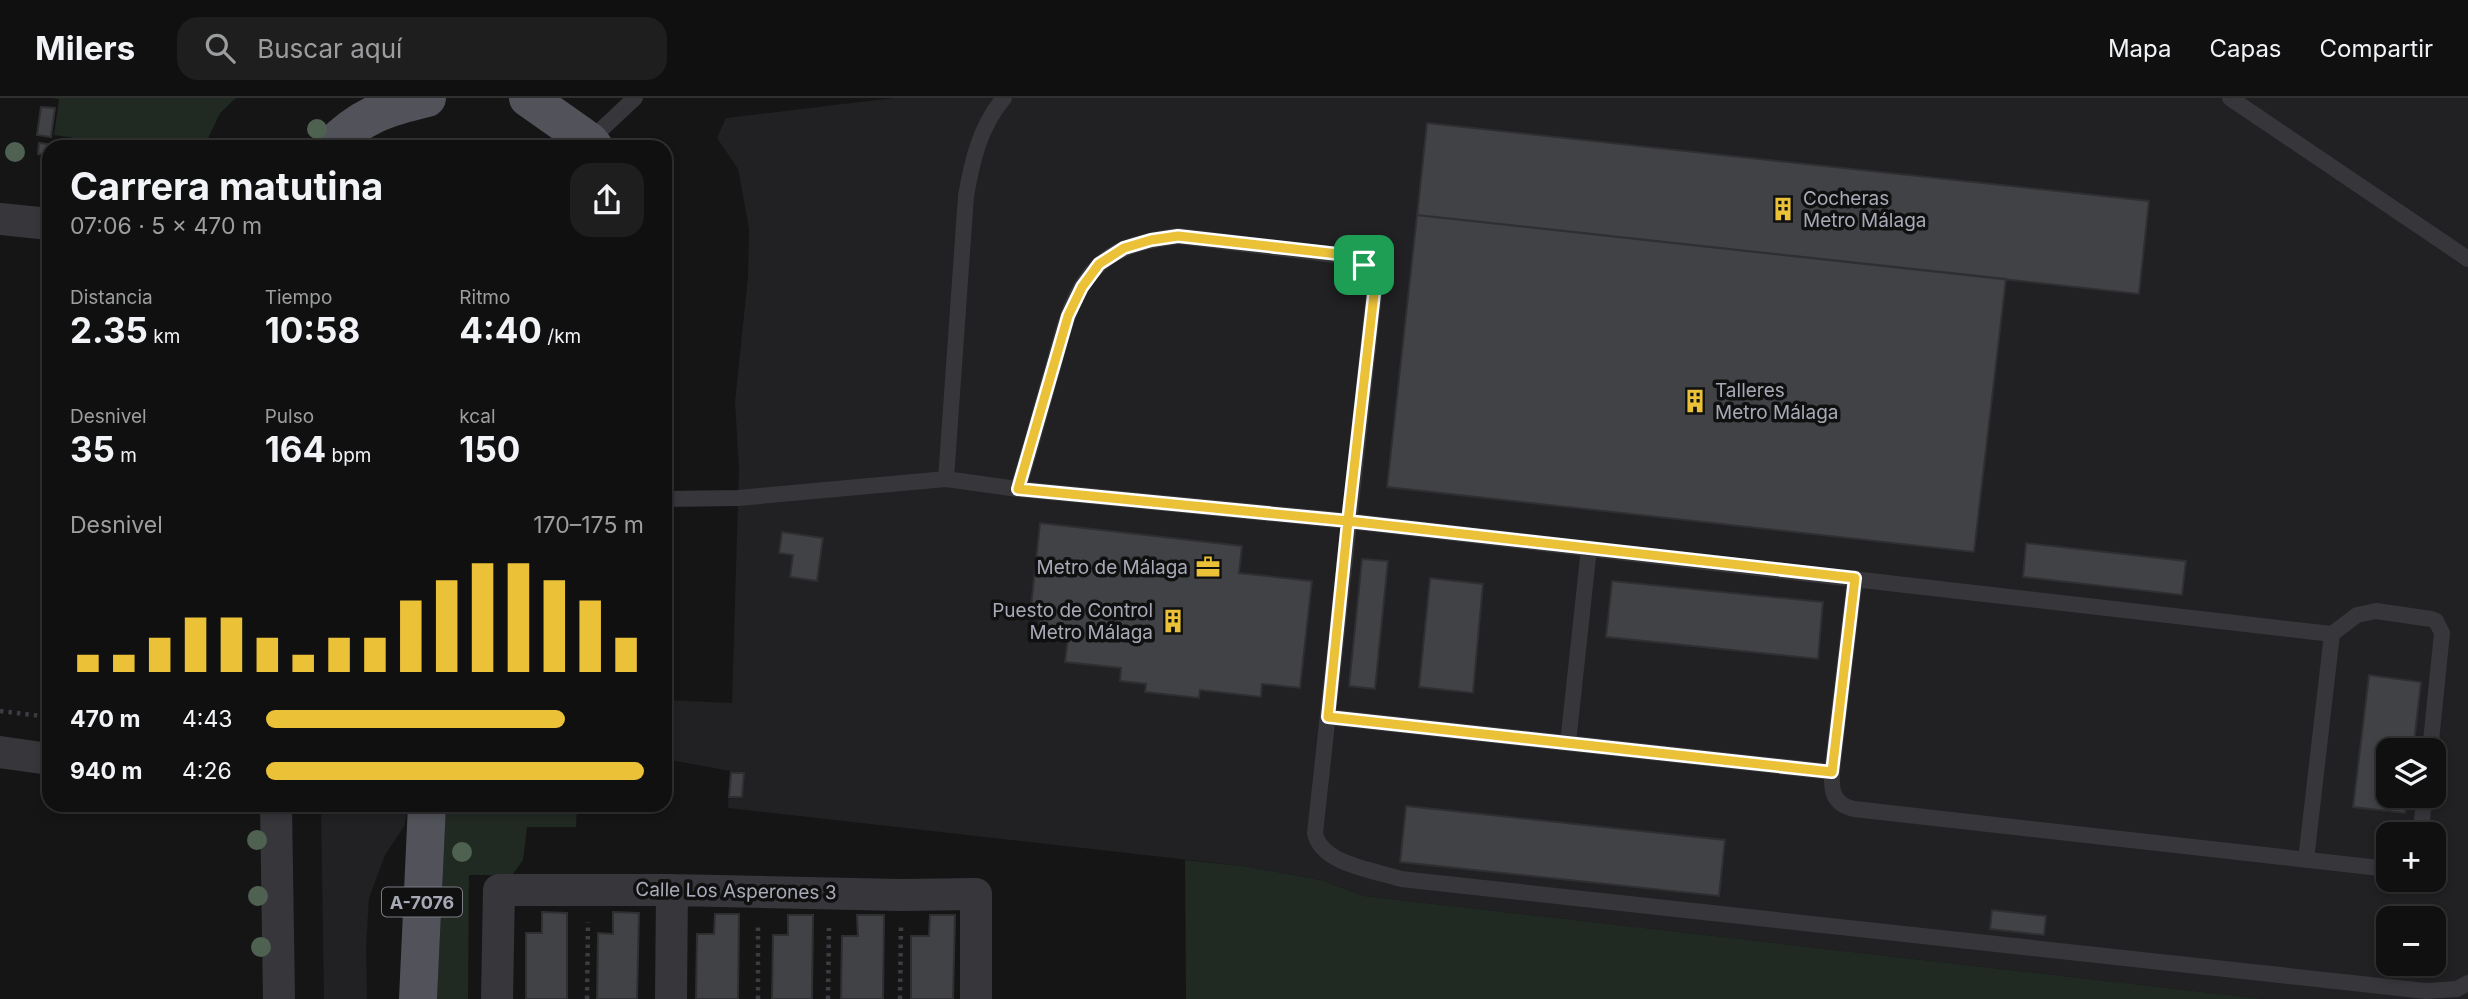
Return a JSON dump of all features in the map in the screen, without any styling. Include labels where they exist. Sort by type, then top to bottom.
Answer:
[{"type":"main road","points":[[337,140],[386,103],[427,98]]},
{"type":"main road","points":[[523,99],[585,140]]},
{"type":"main road","name":"A-7076","points":[[418,999],[427,812]]},
{"type":"street","points":[[0,219],[42,223]]},
{"type":"street","points":[[0,752],[42,758]]},
{"type":"street","points":[[276,812],[279,999]]},
{"type":"street","name":"Calle Los Asperones 3","points":[[497,999],[499,890],[976,894],[976,999]]},
{"type":"street","points":[[671,999],[672,890]]},
{"type":"lane","points":[[595,140],[635,98]]},
{"type":"lane","points":[[946,479],[966,196],[972,161],[986,125],[1003,98]]},
{"type":"lane","points":[[2230,98],[2468,260]]},
{"type":"lane","points":[[1018,489],[1068,316],[1082,287],[1099,264],[1124,248],[1178,236],[1352,257],[1364,265],[1374,294],[1315,833],[1317,843],[1332,858],[1401,879],[2426,991],[2457,989],[2468,983]]},
{"type":"lane","points":[[672,499],[738,498],[946,479],[1018,489],[1348,521],[2332,634]]},
{"type":"lane","points":[[1568,743],[1589,548]]},
{"type":"lane","points":[[1855,578],[1832,772],[1832,790],[1835,798],[1845,807],[2376,868]]},
{"type":"lane","points":[[2306,860],[2332,634],[2348,620],[2367,612],[2425,617],[2436,621],[2442,641],[2431,738]]},
{"type":"lane","points":[[1328,717],[1832,772]]},
{"type":"path","points":[[0,711],[42,716]]},
{"type":"path","points":[[587,999],[588,890]]},
{"type":"path","points":[[758,999],[759,891]]},
{"type":"path","points":[[828,999],[829,892]]},
{"type":"path","points":[[900,999],[901,895]]},
{"type":"shaded area","points":[[51,98],[236,98],[220,113],[207,140],[87,140],[54,135],[59,99]]},
{"type":"shaded area","points":[[894,98],[2468,98],[2468,999],[2264,999],[1364,896],[1321,880],[1243,866],[728,808],[730,771],[672,760],[672,700],[732,703],[739,469],[735,402],[748,277],[749,228],[738,169],[717,138],[726,118]]},
{"type":"shaded area","points":[[321,812],[410,812],[406,815],[405,825],[385,855],[369,898],[367,999],[324,999]]},
{"type":"shaded area","points":[[446,812],[577,812],[576,827],[527,827],[523,860],[512,875],[469,875],[468,999],[437,999]]},
{"type":"shaded area","points":[[1185,860],[1243,866],[1321,880],[1364,896],[2264,999],[1186,999]]},
{"type":"building","points":[[41,107],[55,108],[51,137],[37,135]]},
{"type":"building","name":"Cocheras Metro Málaga","points":[[1427,123],[2149,201],[2139,294],[1417,215]]},
{"type":"building","points":[[39,143],[42,143],[42,154],[38,154]]},
{"type":"building","name":"Talleres Metro Málaga","points":[[1417,215],[2006,279],[1974,552],[1387,487]]},
{"type":"building","name":"Puesto de Control Metro Málaga","points":[[1040,523],[1242,546],[1239,573],[1312,581],[1300,688],[1262,684],[1261,697],[1200,690],[1199,698],[1145,692],[1146,684],[1120,681],[1121,668],[1065,662],[1068,637],[1038,634],[1041,607],[1031,606]]},
{"type":"building","points":[[782,532],[823,538],[817,581],[790,577],[793,555],[779,553]]},
{"type":"building","points":[[2026,543],[2186,561],[2182,595],[2023,577]]},
{"type":"building","points":[[1362,559],[1388,561],[1375,689],[1349,686]]},
{"type":"building","points":[[1430,578],[1483,584],[1473,693],[1419,687]]},
{"type":"building","points":[[1612,581],[1823,602],[1818,659],[1606,637]]},
{"type":"building","points":[[2369,675],[2421,682],[2415,738],[2376,738],[2376,808],[2406,808],[2405,813],[2353,807]]},
{"type":"building","points":[[731,773],[744,773],[742,797],[729,797]]},
{"type":"building","points":[[1406,806],[1725,840],[1719,896],[1400,862]]},
{"type":"building","points":[[1992,910],[2046,916],[2044,935],[1990,929]]},
{"type":"building","points":[[542,912],[567,913],[567,999],[526,999],[526,933],[542,933]]},
{"type":"building","points":[[613,912],[639,913],[637,999],[597,999],[598,933],[613,934]]},
{"type":"building","points":[[715,914],[739,914],[738,999],[696,999],[697,934],[714,934]]},
{"type":"building","points":[[788,915],[813,915],[812,999],[772,999],[773,935],[788,935]]},
{"type":"building","points":[[857,915],[884,915],[883,999],[841,999],[842,936],[858,936]]},
{"type":"building","points":[[930,915],[955,915],[953,999],[911,999],[911,936],[929,936]]},
{"type":"place","name":"Cocheras Metro Málaga","points":[[1783,209]]},
{"type":"place","name":"Talleres Metro Málaga","points":[[1695,401]]},
{"type":"place","name":"Metro de Málaga","points":[[1208,567]]},
{"type":"place","name":"Puesto de Control Metro Málaga","points":[[1173,621]]},
{"type":"route","points":[[1364,265],[1352,257],[1338,254],[1178,236],[1124,248],[1099,264],[1082,287],[1068,316],[1018,489],[1348,521],[1328,717],[1832,772],[1855,578],[1348,521],[1374,294],[1364,265]]}]
